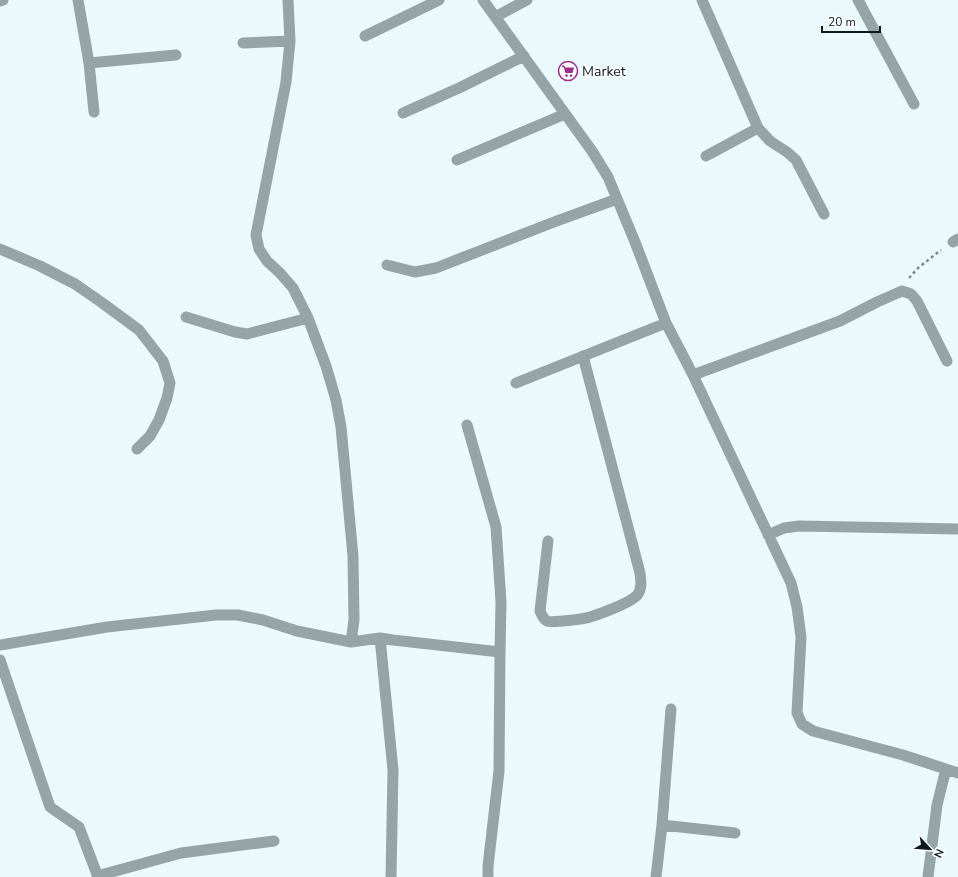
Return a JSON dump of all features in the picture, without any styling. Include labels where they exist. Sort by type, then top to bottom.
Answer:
[{"type":"street","points":[[78,0],[89,64],[94,112]]},
{"type":"street","points":[[288,0],[290,41],[286,82],[256,235],[259,248],[267,261],[293,288],[308,318],[326,366],[336,400],[342,426],[353,556],[354,620],[351,642]]},
{"type":"street","points":[[365,36],[439,0]]},
{"type":"street","points":[[483,0],[592,151],[608,177],[618,198],[666,323],[693,376],[791,583],[797,607],[801,637],[797,713],[802,724],[813,731],[903,755],[958,773]]},
{"type":"street","points":[[495,17],[527,0]]},
{"type":"street","points":[[702,0],[758,128],[770,142],[787,152],[796,160],[824,214]]},
{"type":"street","points":[[858,0],[914,104]]},
{"type":"street","points":[[243,43],[290,41]]},
{"type":"street","points":[[89,64],[176,55]]},
{"type":"street","points":[[403,113],[459,88],[524,56]]},
{"type":"street","points":[[458,160],[565,114]]},
{"type":"street","points":[[706,156],[758,128]]},
{"type":"street","points":[[387,265],[415,272],[436,268],[618,198]]},
{"type":"street","points":[[0,249],[40,266],[102,302],[139,330],[163,361],[170,382],[167,398],[159,420],[150,436],[137,449]]},
{"type":"street","points":[[693,376],[840,321],[902,291],[911,294],[917,301],[947,361]]},
{"type":"street","points":[[186,317],[235,332],[247,334],[308,318]]},
{"type":"street","points":[[516,383],[666,323]]},
{"type":"street","points":[[548,541],[540,611],[542,618],[548,622],[589,617],[629,601],[637,595],[641,586],[640,573],[583,356]]},
{"type":"street","points":[[467,425],[496,527],[501,602],[499,771],[488,877]]},
{"type":"street","points":[[768,535],[784,528],[799,526],[958,529]]},
{"type":"street","points":[[0,645],[107,627],[238,615],[262,620],[297,631],[351,642],[380,638],[500,652]]},
{"type":"street","points":[[380,638],[393,770],[391,877]]},
{"type":"street","points":[[0,660],[50,807],[80,827],[97,876],[181,853],[274,841]]},
{"type":"street","points":[[656,877],[662,825],[671,709]]},
{"type":"street","points":[[928,877],[937,805],[946,769]]},
{"type":"street","points":[[662,825],[735,833]]},
{"type":"path","points":[[902,291],[918,268],[955,240]]},
{"type":"place","name":"Market","points":[[568,71]]}]
